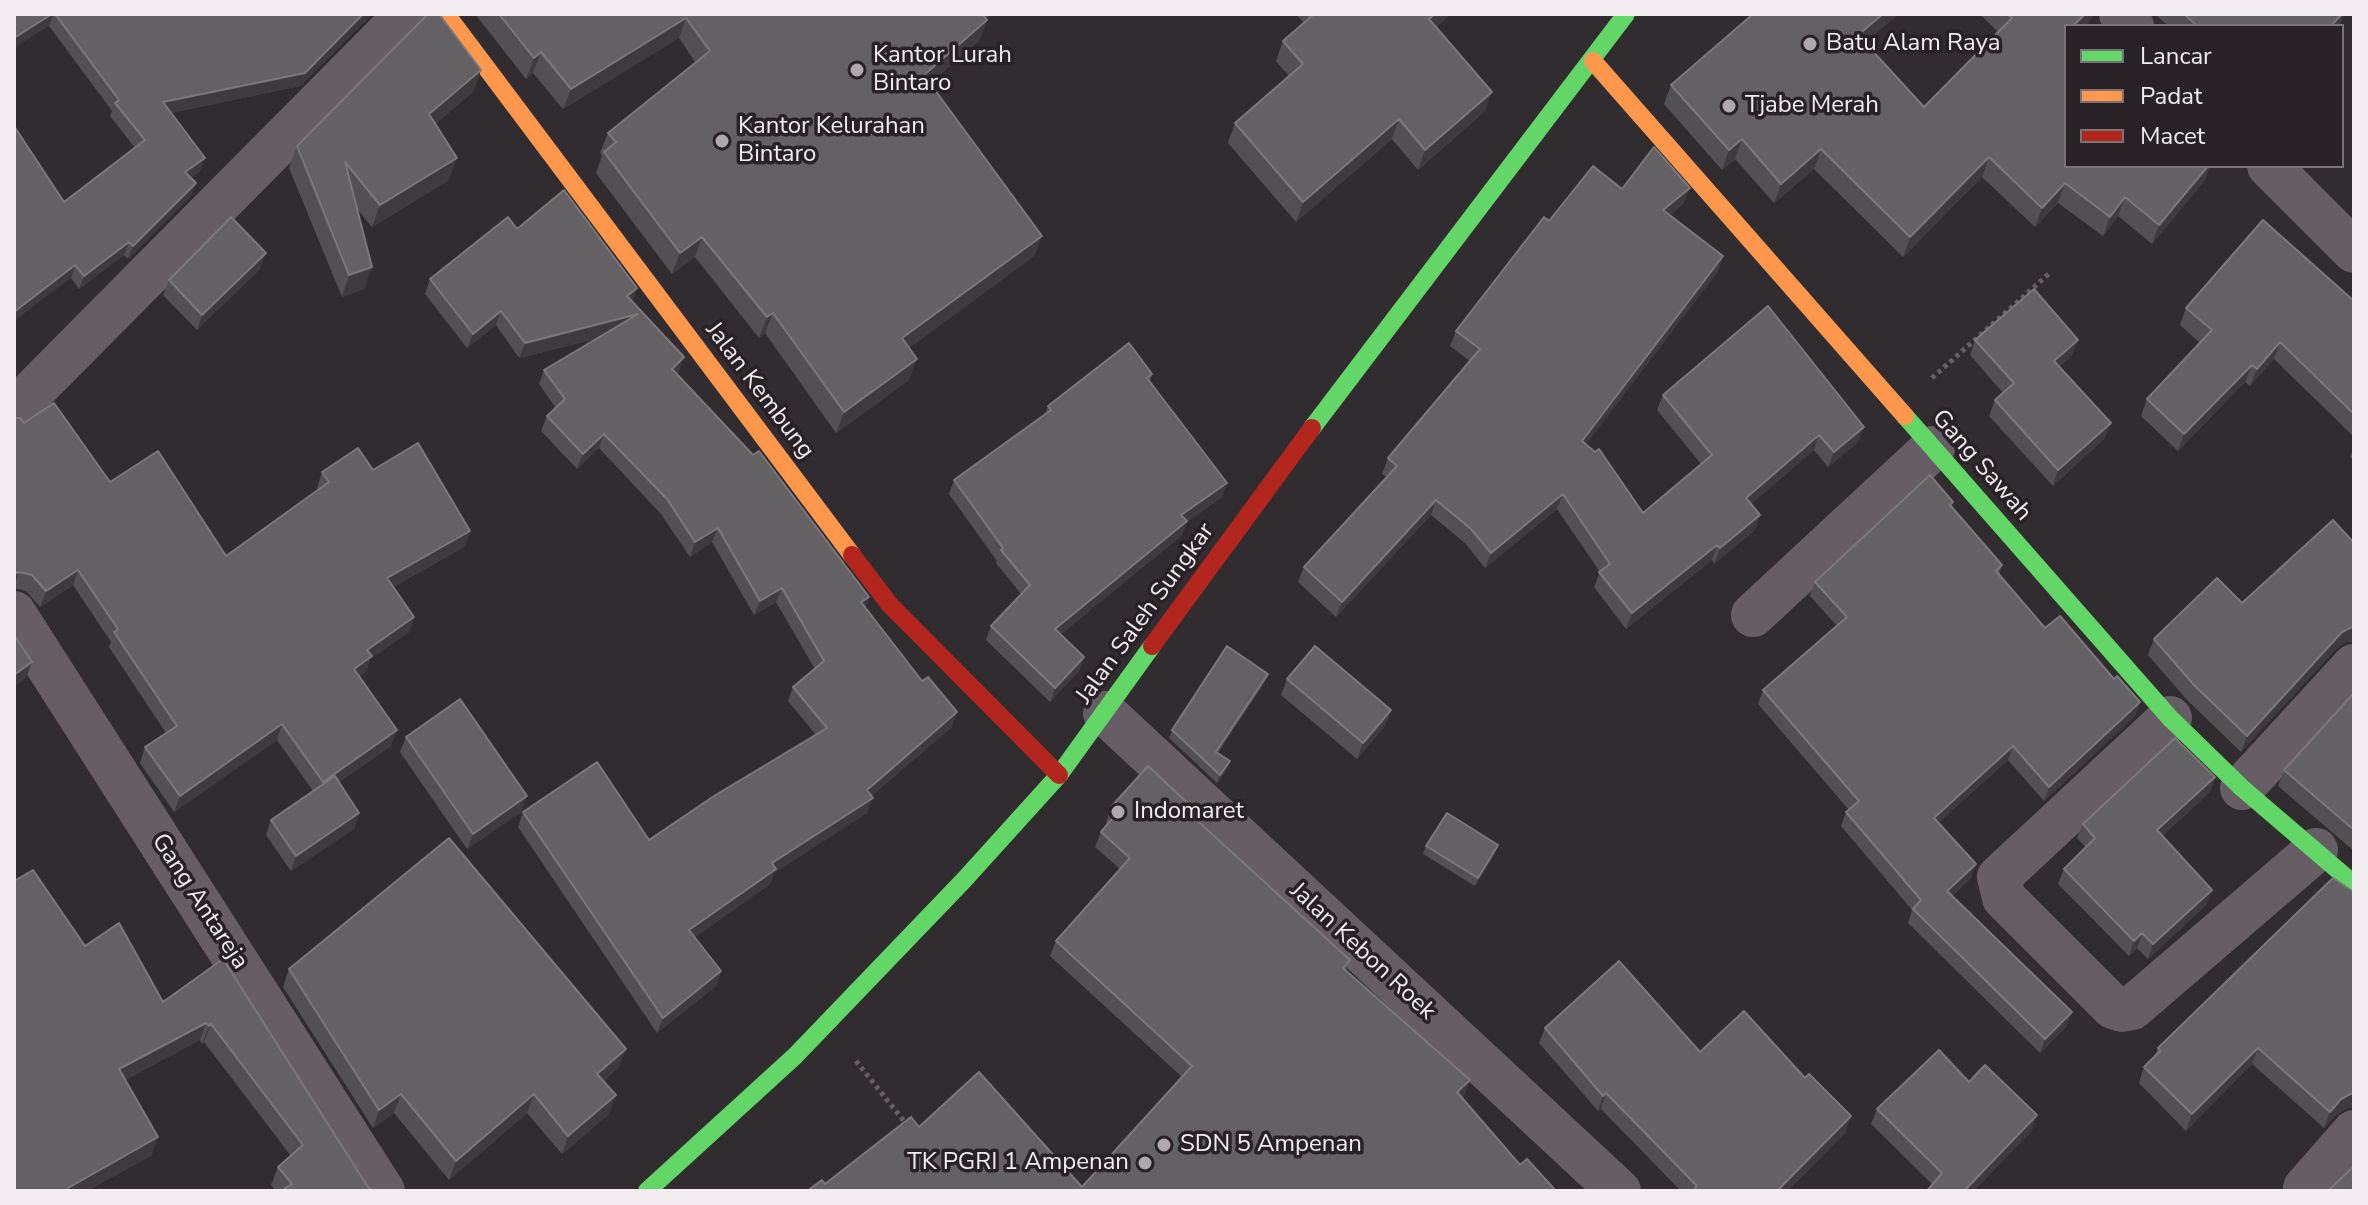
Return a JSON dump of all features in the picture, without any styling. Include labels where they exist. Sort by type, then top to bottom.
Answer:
[{"type":"main road","name":"Jalan Kembung","points":[[446,14],[890,605],[1059,775]]},
{"type":"main road","name":"Jalan Saleh Sungkar","points":[[647,1191],[795,1056],[964,880],[1059,775],[1252,508],[1626,14]]},
{"type":"main road","name":"Gang Sawah","points":[[1593,61],[2170,718],[2242,788],[2354,884]]},
{"type":"street","points":[[14,410],[407,14]]},
{"type":"street","points":[[2271,168],[2348,231]]},
{"type":"street","points":[[1753,615],[1933,448]]},
{"type":"street","name":"Gang Antareja","points":[[14,613],[383,1191]]},
{"type":"street","points":[[2242,788],[2354,666]]},
{"type":"street","name":"Jalan Kebon Roek","points":[[1105,713],[1619,1191]]},
{"type":"street","points":[[2170,718],[1999,877],[2004,898],[2113,1007],[2122,1010],[2132,1008],[2316,850]]},
{"type":"street","points":[[2305,1188],[2354,1132]]},
{"type":"path","points":[[1898,408],[2051,272]]},
{"type":"path","points":[[825,1023],[912,1131]]},
{"type":"building","points":[[14,14],[52,14],[14,38]]},
{"type":"building","points":[[55,14],[363,14],[305,73],[163,102],[205,158],[185,172],[196,183],[133,246],[129,242],[84,276],[75,265],[14,312],[14,126],[64,202],[145,140],[115,103],[119,100]]},
{"type":"building","points":[[428,14],[439,14],[481,70],[429,114],[457,158],[380,205],[345,162],[372,267],[349,275],[297,146]]},
{"type":"building","points":[[499,14],[982,14],[987,20],[924,75],[1042,236],[902,338],[917,359],[844,412],[773,313],[767,317],[702,237],[680,253],[604,152],[616,142],[608,133],[710,51],[686,18],[571,89],[541,52],[534,58]]},
{"type":"building","points":[[1314,14],[1435,14],[1429,19],[1492,92],[1425,150],[1399,119],[1303,202],[1235,123],[1303,64],[1283,41]]},
{"type":"building","points":[[1753,14],[1883,14],[1858,35],[1924,107],[2012,18],[2007,14],[2085,14],[2075,24],[2064,24],[2064,168],[2206,168],[2159,225],[2125,197],[2110,217],[2065,183],[2042,208],[1989,157],[1910,237],[1821,149],[1781,184],[1742,139],[1729,150],[1671,85]]},
{"type":"building","points":[[2184,14],[2342,14],[2333,24],[2195,24]]},
{"type":"building","points":[[1654,147],[1690,188],[1663,210],[1723,256],[1582,441],[1595,452],[1599,449],[1643,513],[1712,455],[1663,395],[1768,306],[1864,427],[1834,452],[1819,435],[1746,498],[1760,515],[1632,613],[1599,572],[1610,564],[1563,494],[1491,553],[1471,529],[1436,500],[1342,602],[1304,567],[1397,466],[1388,458],[1480,349],[1456,331],[1544,217],[1549,221],[1593,166],[1622,189]]},
{"type":"building","points":[[564,190],[637,288],[627,296],[684,357],[672,369],[753,455],[759,451],[869,597],[861,602],[922,681],[928,677],[957,712],[867,790],[873,798],[772,863],[776,869],[689,930],[721,971],[663,1018],[523,812],[597,762],[649,840],[714,796],[827,728],[793,687],[824,661],[782,588],[760,601],[718,528],[695,542],[667,499],[604,434],[583,454],[547,416],[565,399],[544,370],[638,314],[525,343],[501,311],[473,334],[430,279],[508,217],[517,229]]},
{"type":"building","points":[[231,217],[266,253],[202,315],[169,280]]},
{"type":"building","points":[[2263,220],[2354,301],[2354,414],[2280,342],[2257,369],[2252,365],[2184,434],[2147,399],[2212,330],[2186,308]]},
{"type":"building","points":[[2034,289],[2078,340],[2054,361],[2111,423],[2058,470],[1995,400],[2014,383],[1975,340]]},
{"type":"building","points":[[1129,343],[1152,374],[1147,378],[1227,483],[1181,515],[1187,521],[1055,629],[1084,657],[1055,688],[991,626],[1030,585],[1001,550],[1003,548],[954,480],[1051,410],[1048,406]]},
{"type":"building","points":[[54,403],[110,482],[158,451],[226,556],[329,482],[322,472],[358,448],[373,470],[418,443],[470,531],[387,578],[414,617],[367,650],[372,656],[354,669],[397,730],[323,782],[282,724],[180,796],[145,747],[177,726],[114,632],[118,629],[78,570],[46,591],[32,575],[14,574],[14,418],[20,418],[24,423]]},
{"type":"building","points":[[1930,475],[1953,502],[1950,505],[2002,565],[1996,571],[2045,628],[2060,616],[2114,679],[2117,676],[2140,702],[2049,787],[2013,746],[1934,818],[1976,864],[1947,891],[2072,1012],[2045,1039],[1913,909],[1921,900],[1846,812],[1859,801],[1763,690],[1847,617],[1815,582]]},
{"type":"building","points":[[2333,520],[2354,543],[2354,626],[2342,632],[2247,736],[2194,685],[2154,639],[2217,578],[2242,603]]},
{"type":"building","points":[[14,635],[32,662],[14,675]]},
{"type":"building","points":[[1227,646],[1268,674],[1216,752],[1230,761],[1220,775],[1172,730]]},
{"type":"building","points":[[1315,646],[1391,710],[1363,743],[1287,679]]},
{"type":"building","points":[[2354,693],[2354,830],[2284,770]]},
{"type":"building","points":[[460,699],[527,796],[473,834],[406,737]]},
{"type":"building","points":[[2175,738],[2215,777],[2157,830],[2212,890],[2153,944],[2142,933],[2134,941],[2064,869],[2095,838],[2083,824]]},
{"type":"building","points":[[1148,766],[1194,809],[1190,814],[1350,960],[1343,968],[1470,1080],[1457,1092],[1520,1165],[1527,1159],[1556,1191],[807,1191],[822,1180],[825,1184],[911,1117],[919,1127],[979,1072],[1082,1187],[1192,1066],[1056,941],[1130,858],[1101,832],[1117,813],[1111,807]]},
{"type":"building","points":[[335,776],[359,813],[296,856],[271,820]]},
{"type":"building","points":[[1447,813],[1498,845],[1478,878],[1426,846]]},
{"type":"building","points":[[449,838],[626,1049],[597,1074],[616,1095],[568,1136],[534,1094],[456,1161],[401,1094],[379,1110],[289,969]]},
{"type":"building","points":[[33,870],[85,946],[119,923],[163,1002],[223,959],[368,1187],[374,1191],[281,1191],[292,1184],[278,1167],[303,1145],[211,1024],[206,1023],[119,1069],[158,1137],[68,1188],[69,1191],[14,1191],[14,881]]},
{"type":"building","points":[[2333,878],[2354,892],[2354,1092],[2341,1099],[2330,1112],[2258,1048],[2192,1114],[2144,1067],[2160,1051],[2158,1048]]},
{"type":"building","points":[[1619,961],[1700,1052],[1744,1011],[1805,1078],[1809,1074],[1851,1116],[1777,1191],[1693,1191],[1697,1186],[1606,1093],[1603,1096],[1545,1028]]},
{"type":"building","points":[[1939,1050],[1969,1082],[1985,1065],[2037,1115],[1964,1191],[1927,1191],[1942,1173],[1877,1109]]},
{"type":"building","points":[[2354,1166],[2354,1191],[2328,1191]]},
{"type":"traffic: fast","points":[[1312,428],[1626,14]]},
{"type":"traffic: fast","points":[[1905,416],[2170,718],[2242,788],[2354,884]]},
{"type":"traffic: fast","points":[[647,1191],[795,1056],[964,880],[1059,775],[1152,646]]},
{"type":"traffic: slow","points":[[446,14],[852,555]]},
{"type":"traffic: slow","points":[[1593,61],[1905,416]]},
{"type":"traffic: jam","points":[[1152,646],[1312,428]]},
{"type":"traffic: jam","points":[[852,555],[890,605],[1059,775]]},
{"type":"place","name":"Batu Alam Raya","points":[[1810,44]]},
{"type":"place","name":"Kantor Lurah Bintaro","points":[[857,70]]},
{"type":"place","name":"Tjabe Merah","points":[[1729,106]]},
{"type":"place","name":"Kantor Kelurahan Bintaro","points":[[722,141]]},
{"type":"place","name":"Indomaret","points":[[1118,812]]},
{"type":"place","name":"SDN 5 Ampenan","points":[[1164,1145]]},
{"type":"place","name":"TK PGRI 1 Ampenan","points":[[1145,1163]]}]
